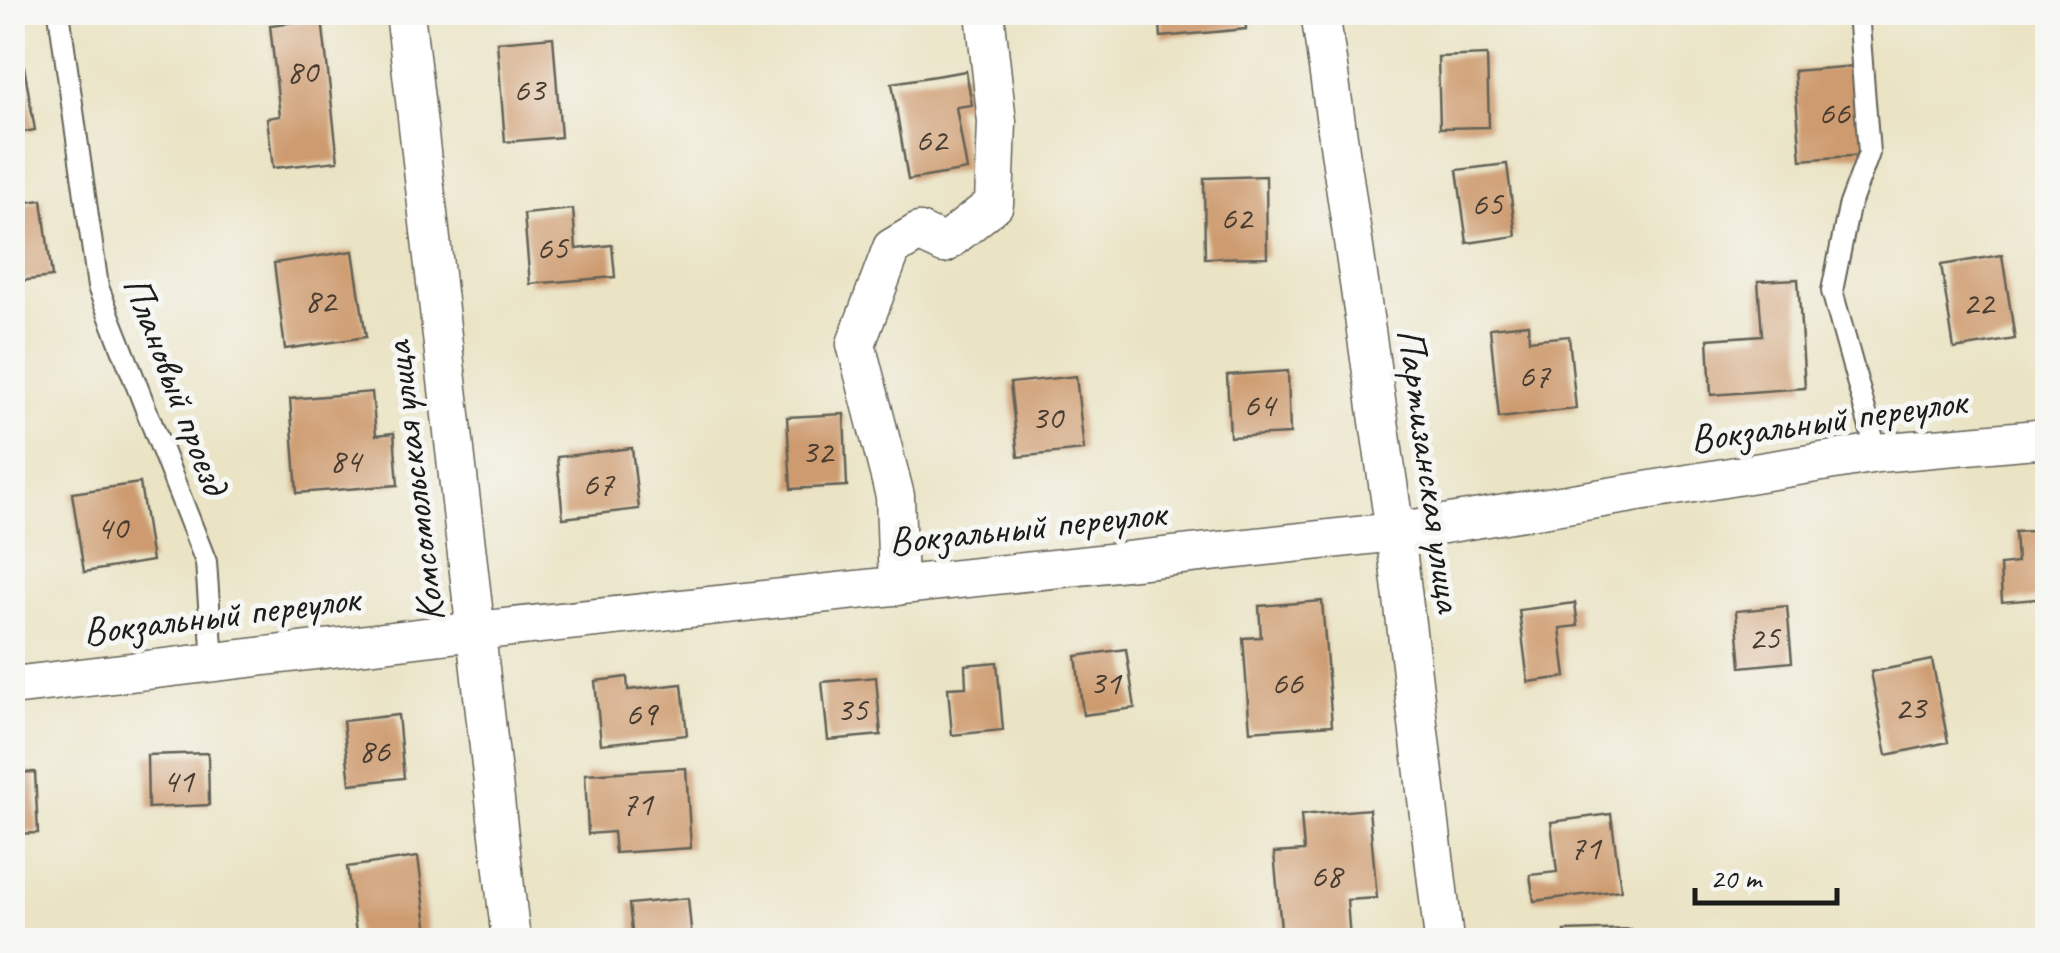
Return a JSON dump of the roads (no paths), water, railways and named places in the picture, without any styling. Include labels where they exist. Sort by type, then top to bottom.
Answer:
[{"type":"street","name":"Комсомольская улица","points":[[405,12],[512,940]]},
{"type":"street","points":[[898,586],[895,496],[856,344],[892,248],[919,232],[944,244],[994,204],[996,122],[985,12]]},
{"type":"street","name":"Партизанская улица","points":[[1320,12],[1395,532],[1444,940]]},
{"type":"street","name":"Вокзальный переулок","points":[[12,686],[476,630],[1395,532],[1877,454],[2048,438]]},
{"type":"lane","name":"Плановый проезд","points":[[59,12],[98,288],[206,562],[213,661]]},
{"type":"lane","points":[[1858,12],[1869,153],[1849,207],[1832,291],[1877,454]]}]
